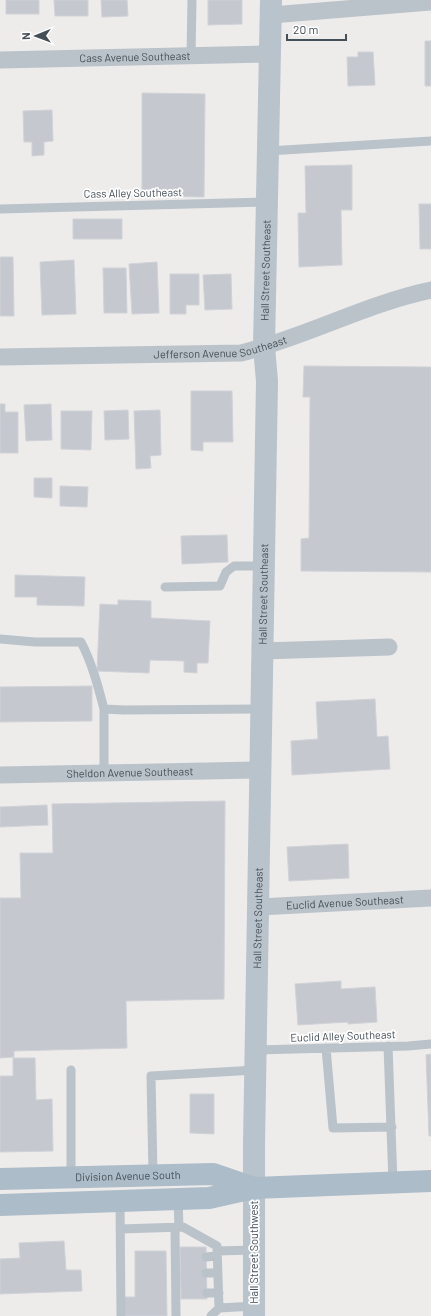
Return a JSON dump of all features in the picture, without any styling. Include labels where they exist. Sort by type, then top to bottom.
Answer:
[{"type":"main road","name":"Hall Street Southeast","points":[[254,1188],[268,381],[264,348],[271,8]]},
{"type":"main road","name":"Division Avenue South","points":[[0,1179],[153,1174],[213,1174],[254,1188]]},
{"type":"main road","name":"Division Avenue South","points":[[0,1205],[178,1200],[209,1198],[254,1188],[431,1181]]},
{"type":"main road","name":"Hall Street Southwest","points":[[254,1188],[254,1311]]},
{"type":"street","points":[[271,8],[431,2]]},
{"type":"street","name":"Cass Avenue Southeast","points":[[0,60],[270,54]]},
{"type":"street","name":"Jefferson Avenue Southeast","points":[[0,357],[240,353],[264,348],[379,305],[431,290]]},
{"type":"street","points":[[263,650],[389,647]]},
{"type":"street","name":"Sheldon Avenue Southeast","points":[[0,775],[261,770]]},
{"type":"street","name":"Euclid Avenue Southeast","points":[[259,907],[431,898]]},
{"type":"lane","points":[[191,56],[192,0]]},
{"type":"lane","points":[[268,151],[431,141]]},
{"type":"lane","name":"Cass Alley Southeast","points":[[0,208],[267,202]]},
{"type":"lane","points":[[165,587],[220,586],[226,572],[234,566],[264,566]]},
{"type":"lane","points":[[0,639],[35,642],[81,642],[98,685],[104,709],[104,773]]},
{"type":"lane","points":[[104,709],[262,709]]},
{"type":"lane","name":"Euclid Alley Southeast","points":[[153,1174],[151,1076],[326,1048],[431,1044]]},
{"type":"lane","points":[[388,1046],[393,1183]]},
{"type":"lane","points":[[326,1048],[333,1128],[392,1127]]},
{"type":"lane","points":[[71,1070],[71,1177]]},
{"type":"lane","points":[[176,1316],[178,1294],[178,1200]]},
{"type":"lane","points":[[120,1201],[121,1316]]},
{"type":"lane","points":[[120,1229],[183,1227],[217,1246],[219,1308],[211,1316]]},
{"type":"lane","points":[[206,1257],[217,1254],[254,1250]]},
{"type":"lane","points":[[206,1273],[218,1273]]},
{"type":"lane","points":[[207,1293],[219,1293]]},
{"type":"lane","points":[[219,1308],[254,1311]]},
{"type":"building","points":[[6,0],[39,0],[39,14],[6,14]]},
{"type":"building","points":[[54,0],[88,0],[88,16],[55,16]]},
{"type":"building","points":[[101,0],[127,0],[128,16],[102,17]]},
{"type":"building","points":[[208,0],[242,0],[242,24],[208,25]]},
{"type":"building","points":[[425,41],[431,41],[431,86],[425,86]]},
{"type":"building","points":[[358,52],[373,52],[375,85],[348,86],[347,57],[358,57]]},
{"type":"building","points":[[142,93],[205,94],[204,197],[142,196]]},
{"type":"building","points":[[52,110],[53,141],[44,142],[44,155],[32,156],[32,142],[24,142],[23,111]]},
{"type":"building","points":[[352,165],[352,210],[341,210],[342,265],[299,267],[298,213],[306,213],[305,166]]},
{"type":"building","points":[[419,204],[431,204],[431,249],[420,249]]},
{"type":"building","points":[[73,219],[122,219],[122,239],[73,239]]},
{"type":"building","points":[[0,257],[13,257],[14,316],[0,316]]},
{"type":"building","points":[[74,260],[76,314],[42,315],[40,262]]},
{"type":"building","points":[[157,262],[159,313],[132,314],[129,264]]},
{"type":"building","points":[[103,268],[126,268],[127,313],[104,313]]},
{"type":"building","points":[[170,274],[199,274],[199,305],[186,305],[186,314],[170,314]]},
{"type":"building","points":[[231,274],[232,309],[205,310],[203,275]]},
{"type":"building","points":[[304,366],[431,367],[431,572],[301,571],[301,539],[309,538],[310,397],[303,397]]},
{"type":"building","points":[[191,391],[232,391],[233,442],[203,442],[203,451],[191,450]]},
{"type":"building","points":[[0,404],[5,404],[5,412],[18,412],[18,453],[0,453]]},
{"type":"building","points":[[51,404],[52,440],[26,441],[24,405]]},
{"type":"building","points":[[128,410],[129,439],[105,440],[104,411]]},
{"type":"building","points":[[160,410],[161,455],[150,456],[151,468],[136,469],[134,411]]},
{"type":"building","points":[[61,411],[92,411],[91,450],[61,449]]},
{"type":"building","points":[[34,478],[52,478],[52,498],[34,497]]},
{"type":"building","points":[[60,486],[88,487],[87,507],[60,506]]},
{"type":"building","points":[[227,535],[228,562],[182,564],[181,536]]},
{"type":"building","points":[[15,575],[85,577],[84,606],[37,605],[37,597],[15,597]]},
{"type":"building","points":[[118,600],[151,601],[151,618],[210,621],[208,663],[197,663],[197,673],[184,672],[184,661],[150,660],[149,673],[97,671],[100,604],[118,605]]},
{"type":"building","points":[[92,686],[92,721],[0,722],[0,687]]},
{"type":"building","points":[[375,699],[377,737],[388,736],[390,769],[292,775],[291,741],[318,739],[316,702]]},
{"type":"building","points":[[225,801],[224,999],[126,1001],[127,1048],[14,1051],[14,1057],[0,1058],[0,898],[21,898],[20,853],[53,853],[52,804]]},
{"type":"building","points":[[47,805],[48,825],[0,827],[0,807]]},
{"type":"building","points":[[348,844],[349,878],[289,881],[287,847]]},
{"type":"building","points":[[341,981],[341,989],[375,987],[377,1022],[298,1025],[295,984]]},
{"type":"building","points":[[431,1054],[431,1136],[429,1136],[426,1055]]},
{"type":"building","points":[[13,1058],[35,1058],[36,1100],[52,1099],[53,1151],[0,1152],[0,1076],[13,1076]]},
{"type":"building","points":[[190,1094],[214,1094],[214,1134],[190,1133]]},
{"type":"building","points":[[64,1241],[66,1270],[81,1270],[82,1291],[0,1294],[0,1259],[20,1258],[19,1243]]},
{"type":"building","points":[[180,1247],[206,1247],[207,1299],[181,1299]]},
{"type":"building","points":[[135,1251],[166,1251],[167,1316],[125,1316],[124,1297],[135,1297]]}]
